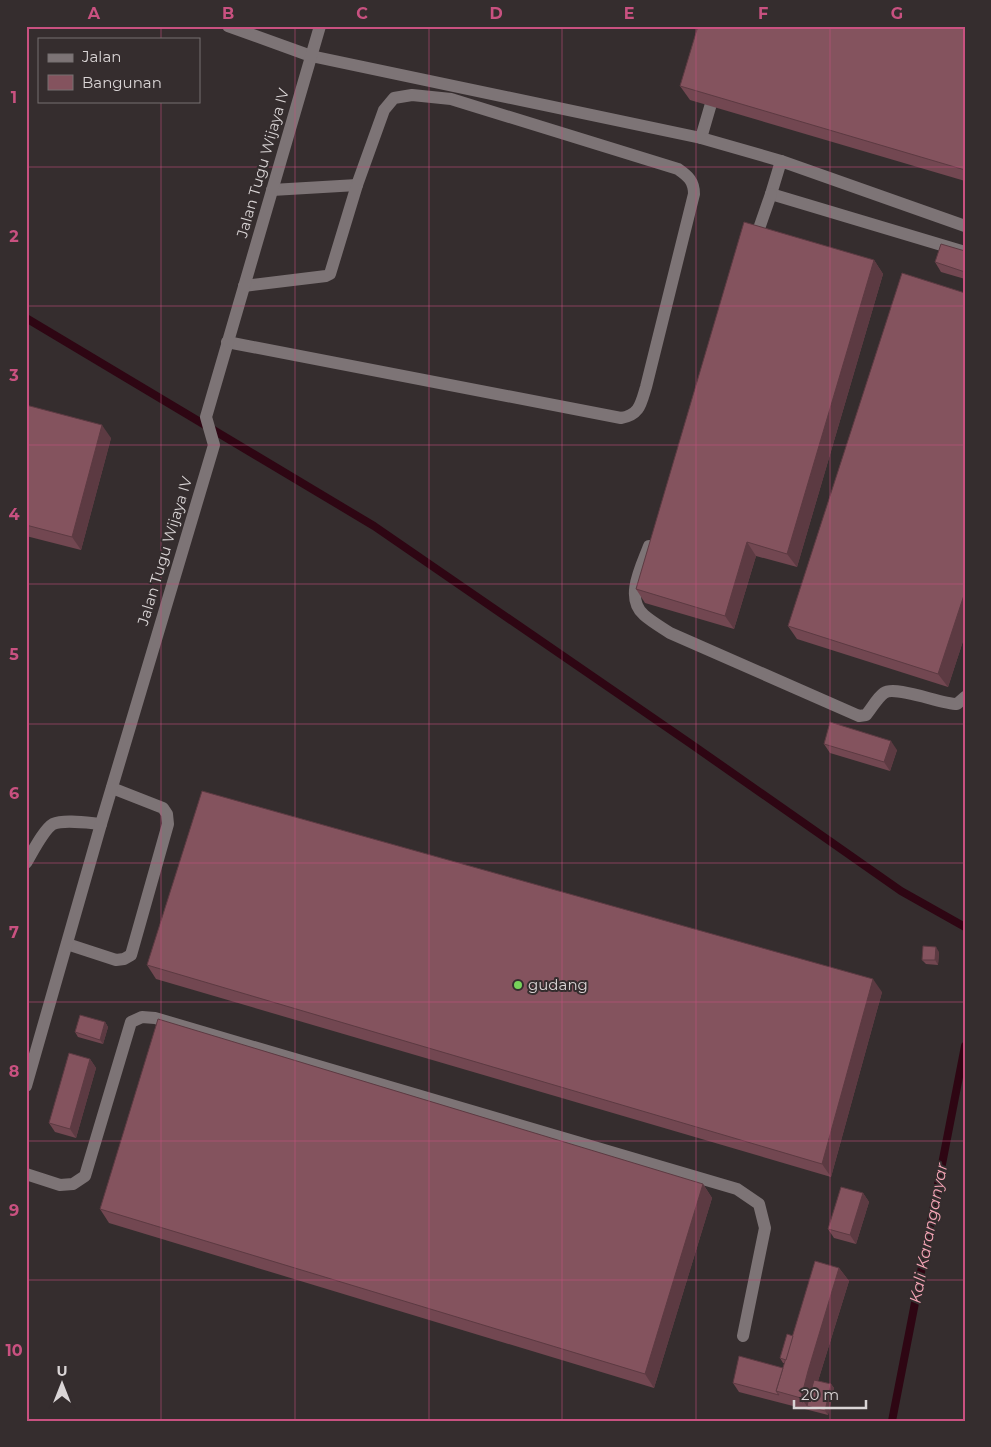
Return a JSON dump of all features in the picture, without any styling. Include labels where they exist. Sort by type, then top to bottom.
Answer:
[{"type":"lane","points":[[228,26],[311,56],[701,138],[781,161],[965,226]]},
{"type":"lane","name":"Jalan Tugu Wijaya IV","points":[[26,1086],[101,824],[214,445],[206,417],[320,26]]},
{"type":"lane","points":[[701,138],[719,75]]},
{"type":"lane","points":[[228,342],[621,418],[630,417],[639,408],[646,387],[694,194],[694,187],[689,177],[678,169],[452,98],[412,95],[394,98],[384,110],[357,186],[330,274],[321,277],[244,286]]},
{"type":"lane","points":[[748,259],[781,161]]},
{"type":"lane","points":[[272,190],[357,186]]},
{"type":"lane","points":[[771,194],[965,252]]},
{"type":"lane","points":[[654,532],[638,579],[634,599],[642,614],[670,633],[859,716],[866,715],[885,692],[895,690],[947,704],[957,704],[965,698]]},
{"type":"lane","points":[[67,944],[116,960],[124,959],[131,955],[168,824],[167,814],[163,808],[112,788]]},
{"type":"lane","points":[[26,863],[48,827],[54,823],[101,824]]},
{"type":"lane","points":[[26,1174],[60,1185],[73,1184],[85,1176],[131,1022],[142,1016],[155,1018],[737,1189],[759,1204],[765,1228],[743,1336]]},
{"type":"building","points":[[698,26],[965,26],[965,170],[680,86]]},
{"type":"building","points":[[744,222],[874,260],[787,554],[747,542],[725,616],[636,589]]},
{"type":"building","points":[[941,244],[965,251],[965,272],[935,262]]},
{"type":"building","points":[[902,273],[965,293],[965,592],[938,674],[788,626]]},
{"type":"building","points":[[26,405],[102,425],[72,537],[26,525]]},
{"type":"building","points":[[830,722],[891,741],[884,762],[824,744]]},
{"type":"building","name":"gudang","points":[[202,791],[873,979],[822,1164],[147,965]]},
{"type":"building","points":[[923,946],[936,947],[935,960],[922,960]]},
{"type":"building","points":[[80,1015],[105,1022],[100,1040],[75,1032]]},
{"type":"building","points":[[158,1019],[703,1184],[645,1374],[100,1209]]},
{"type":"building","points":[[69,1053],[90,1059],[70,1129],[49,1123]]},
{"type":"building","points":[[841,1187],[863,1193],[850,1235],[828,1229]]},
{"type":"building","points":[[815,1261],[839,1268],[801,1398],[776,1391]]},
{"type":"building","points":[[787,1334],[793,1336],[786,1360],[780,1358]]},
{"type":"building","points":[[739,1356],[783,1368],[776,1391],[779,1395],[733,1383]]},
{"type":"building","points":[[814,1380],[831,1384],[825,1411],[807,1406]]},
{"type":"waterway","points":[[26,318],[374,526],[901,891],[965,927]]},
{"type":"waterway","name":"Kali Karanganyar","points":[[892,1421],[965,1046]]},
{"type":"place","name":"gudang","points":[[518,985]]}]
